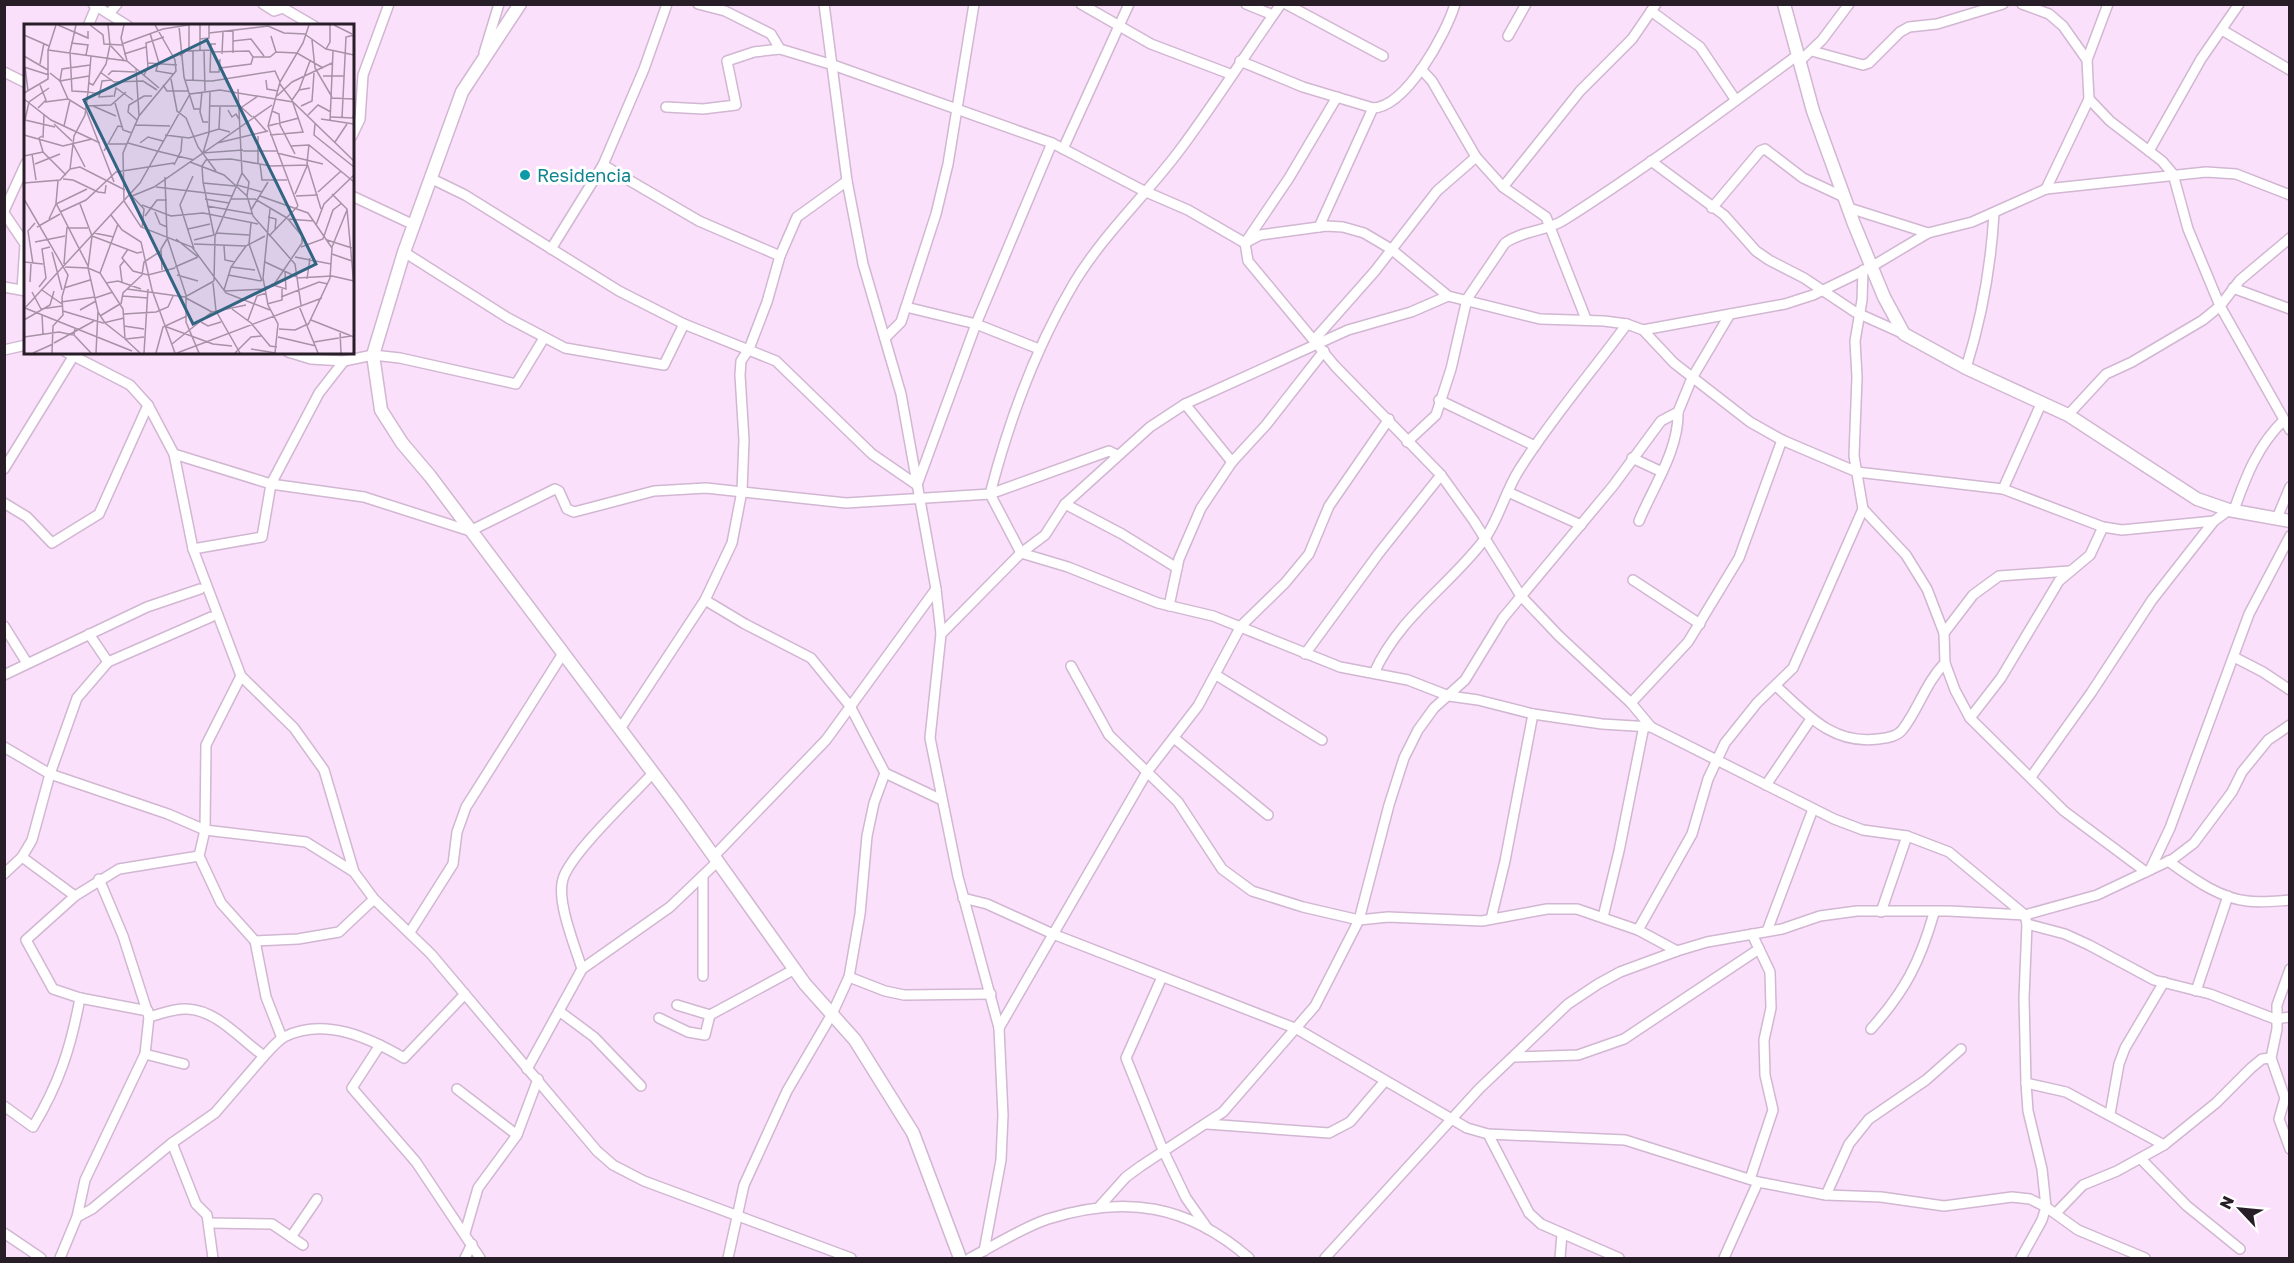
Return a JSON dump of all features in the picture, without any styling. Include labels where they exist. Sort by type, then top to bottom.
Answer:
[{"type":"street","points":[[109,14],[117,4]]},
{"type":"street","points":[[263,4],[274,11],[283,6],[311,24]]},
{"type":"street","points":[[354,132],[360,119],[363,75],[389,4]]},
{"type":"street","points":[[483,58],[499,4]]},
{"type":"street","points":[[520,4],[462,92],[430,178],[373,355],[381,410],[402,443],[620,729],[795,969],[855,1040],[913,1133],[960,1258]]},
{"type":"street","points":[[551,249],[603,165],[644,69],[667,4]]},
{"type":"street","points":[[698,4],[725,11],[771,34],[780,49]]},
{"type":"street","points":[[824,4],[848,181],[863,264],[901,394],[936,589],[941,634],[930,738],[963,898],[999,1028],[1003,1115],[1001,1160],[984,1251]]},
{"type":"street","points":[[885,338],[901,322],[936,214],[948,164],[974,4]]},
{"type":"street","points":[[1081,4],[1151,44],[1230,74]]},
{"type":"street","points":[[1064,149],[1130,4]]},
{"type":"street","points":[[1246,4],[1273,15]]},
{"type":"street","points":[[1281,4],[1230,74],[1202,120],[1075,281],[1039,349],[1006,433],[990,494],[1021,553],[1169,606],[1213,615],[1340,667],[1408,680],[1449,696],[1478,700],[1533,714],[1602,724],[1648,726],[1680,739],[1766,785],[1863,830],[1907,836],[1949,852],[2026,920]]},
{"type":"street","points":[[1286,4],[1383,56]]},
{"type":"street","points":[[1240,61],[1337,97],[1372,108],[1384,108],[1398,97],[1421,69],[1450,22],[1455,4]]},
{"type":"street","points":[[1508,36],[1526,4]]},
{"type":"street","points":[[1784,4],[1813,111],[1847,203],[1867,268],[1904,334]]},
{"type":"street","points":[[1407,442],[1436,415],[1451,369],[1467,299],[1505,243],[1514,237],[1552,228],[1651,161],[1735,99],[1812,51],[1849,4]]},
{"type":"street","points":[[1812,51],[1863,65],[1869,63],[1900,32],[1909,27],[1937,24],[2003,4]]},
{"type":"street","points":[[2022,4],[2049,14],[2063,26],[2087,60]]},
{"type":"street","points":[[2046,189],[2090,99],[2087,60],[2108,4]]},
{"type":"street","points":[[2149,151],[2201,59],[2239,4]]},
{"type":"street","points":[[89,24],[95,6],[125,24]]},
{"type":"street","points":[[1503,187],[1580,91],[1632,39],[1654,8],[1700,47],[1735,99]]},
{"type":"street","points":[[2223,30],[2289,70]]},
{"type":"street","points":[[666,107],[703,109],[736,105],[727,60],[754,52],[780,49],[833,64],[1052,143],[1144,191],[1188,210],[1245,243]]},
{"type":"street","points":[[1421,69],[1432,81],[1476,157],[1503,187],[1536,208],[1552,228],[1575,297],[1586,319]]},
{"type":"street","points":[[4,72],[24,82]]},
{"type":"street","points":[[1337,97],[1289,178],[1245,243],[1248,261],[1319,345],[1389,419],[1407,442],[1441,475],[1521,596],[1559,636],[1631,703],[1648,726],[1603,917]]},
{"type":"street","points":[[2090,99],[2110,121],[2174,174],[2188,229],[2220,306],[2289,430]]},
{"type":"street","points":[[1318,227],[1372,108]]},
{"type":"street","points":[[917,485],[976,324],[1052,143]]},
{"type":"street","points":[[1713,208],[1760,151],[1765,149],[1803,178],[1847,203],[1928,233]]},
{"type":"street","points":[[1169,606],[1177,568],[1201,508],[1232,462],[1266,425],[1319,345],[1437,191],[1476,157]]},
{"type":"street","points":[[1651,161],[1724,215],[1756,251],[1825,290],[1860,314],[1904,334],[1966,368],[2068,415],[2197,499],[2232,510],[2283,519],[2289,488]]},
{"type":"street","points":[[603,165],[699,221],[780,256]]},
{"type":"street","points":[[24,167],[4,212],[24,242]]},
{"type":"street","points":[[1245,243],[1260,235],[1318,227],[1343,227],[1364,233],[1391,249],[1448,296],[1540,319],[1586,319],[1627,324],[1643,330],[1785,304],[1825,290],[1928,233],[1994,213],[2046,189],[2174,174],[2236,174],[2289,195]]},
{"type":"street","points":[[430,178],[465,195],[619,291],[684,324],[776,361],[872,454],[917,485]]},
{"type":"street","points":[[620,729],[705,600],[732,543],[742,491],[744,440],[741,361],[749,349],[780,256],[797,217],[848,181]]},
{"type":"street","points":[[4,184],[14,189]]},
{"type":"street","points":[[354,197],[414,225]]},
{"type":"street","points":[[1966,368],[1977,333],[1988,278],[1994,213]]},
{"type":"street","points":[[2068,415],[2106,374],[2133,362],[2220,306],[2233,288],[2289,238]]},
{"type":"street","points":[[405,252],[544,338],[565,348],[664,365],[684,324]]},
{"type":"street","points":[[1638,930],[1692,834],[1716,760],[1739,725],[1793,668],[1863,509],[1854,456],[1857,377],[1854,342],[1867,268]]},
{"type":"street","points":[[4,287],[24,290]]},
{"type":"street","points":[[2233,288],[2289,309]]},
{"type":"street","points":[[941,634],[1021,553],[1045,535],[1065,504],[1150,427],[1185,404],[1348,330],[1411,312],[1448,296]]},
{"type":"street","points":[[906,307],[976,324],[1039,349]]},
{"type":"street","points":[[1639,521],[1662,472],[1677,430],[1678,412],[1692,378],[1730,314]]},
{"type":"street","points":[[1374,673],[1400,627],[1484,539],[1535,446],[1588,372],[1627,324]]},
{"type":"street","points":[[1643,330],[1652,342],[1692,378],[1730,408],[1782,440],[1857,472],[2003,489],[2103,527],[2122,530],[2214,521]]},
{"type":"street","points":[[295,354],[311,359],[344,361],[373,355],[400,358],[516,384],[544,338]]},
{"type":"street","points":[[4,350],[24,345]]},
{"type":"street","points":[[4,469],[71,354]]},
{"type":"street","points":[[74,354],[130,384],[148,405],[174,454],[192,549],[241,676],[294,728],[324,770],[354,872],[374,899],[410,932],[465,994],[527,1070],[538,1079],[597,1151],[613,1165],[644,1181],[737,1214],[799,1241],[851,1258]]},
{"type":"street","points":[[192,549],[262,537],[271,484],[319,393],[344,361]]},
{"type":"street","points":[[1439,400],[1535,446]]},
{"type":"street","points":[[1185,404],[1232,462]]},
{"type":"street","points":[[2003,489],[2041,404]]},
{"type":"street","points":[[4,503],[27,517],[52,543],[99,514],[148,405]]},
{"type":"street","points":[[1100,1206],[1126,1178],[1162,1150],[1223,1112],[1315,1006],[1359,920],[1374,858],[1404,758],[1426,718],[1465,680],[1487,641],[1521,596],[1581,525],[1661,421],[1678,412]]},
{"type":"street","points":[[999,1028],[1147,772],[1174,738],[1216,675],[1241,626],[1286,583],[1309,554],[1329,506],[1389,419]]},
{"type":"street","points":[[2031,777],[2091,693],[2158,592],[2214,521],[2232,510],[2257,454],[2268,436],[2284,420]]},
{"type":"street","points":[[1631,703],[1688,642],[1739,558],[1782,440]]},
{"type":"street","points":[[174,454],[271,484],[364,497],[470,531],[555,489],[559,491],[567,509],[574,512],[654,491],[706,488],[846,503],[990,494],[1109,451],[1117,455]]},
{"type":"street","points":[[1632,458],[1662,472]]},
{"type":"street","points":[[1305,654],[1379,553],[1441,475]]},
{"type":"street","points":[[1508,492],[1581,525]]},
{"type":"street","points":[[1065,504],[1122,534],[1177,568]]},
{"type":"street","points":[[1863,509],[1906,555],[1927,589],[1944,633],[1945,663],[1955,690],[1970,718],[2064,812],[2148,871]]},
{"type":"street","points":[[1970,718],[1990,695],[2059,581],[2090,555],[2103,527]]},
{"type":"street","points":[[2148,871],[2170,828],[2249,614],[2289,536]]},
{"type":"street","points":[[1944,633],[1973,595],[2000,576],[2070,571]]},
{"type":"street","points":[[1633,580],[1700,624]]},
{"type":"street","points":[[4,675],[147,607],[200,589]]},
{"type":"street","points":[[527,1070],[582,969],[670,907],[703,877],[716,858],[825,740],[894,650],[936,589]]},
{"type":"street","points":[[705,600],[745,624],[811,658],[850,706],[885,772],[942,800]]},
{"type":"street","points":[[4,874],[22,857],[32,840],[50,774],[77,698],[108,662],[211,617]]},
{"type":"street","points":[[4,626],[27,663]]},
{"type":"street","points":[[89,634],[108,662]]},
{"type":"street","points":[[410,932],[453,864],[457,832],[466,807],[562,655]]},
{"type":"street","points":[[2234,657],[2263,672],[2289,690]]},
{"type":"street","points":[[1776,687],[1811,719],[1854,741],[1892,737],[1904,729],[1936,672],[1945,663]]},
{"type":"street","points":[[1071,666],[1109,735],[1178,802],[1200,838],[1229,877],[1252,891],[1269,898],[1359,920],[1388,917],[1466,921],[1561,908],[1577,909],[1638,930],[1677,951]]},
{"type":"street","points":[[1216,675],[1322,740]]},
{"type":"street","points":[[241,676],[206,745],[205,830],[199,856],[204,872],[221,903],[255,941],[266,997],[282,1038]]},
{"type":"street","points":[[1491,919],[1505,861],[1533,714]]},
{"type":"street","points":[[1766,785],[1811,719]]},
{"type":"street","points":[[2026,920],[2097,895],[2168,861],[2194,843],[2232,792],[2242,772],[2268,740],[2289,725]]},
{"type":"street","points":[[1174,738],[1268,815]]},
{"type":"street","points":[[4,747],[50,774],[168,814],[205,830],[306,842],[354,872]]},
{"type":"street","points":[[728,1258],[744,1185],[787,1091],[832,1014],[849,977],[860,914],[867,836],[874,803],[885,772]]},
{"type":"street","points":[[582,969],[563,903],[563,880],[573,860],[652,773]]},
{"type":"street","points":[[1767,931],[1813,808]]},
{"type":"street","points":[[1881,912],[1907,836]]},
{"type":"street","points":[[199,856],[119,868],[75,896],[26,940],[53,989],[80,998],[149,1014],[189,1009],[208,1015],[264,1056]]},
{"type":"street","points":[[22,857],[75,896]]},
{"type":"street","points":[[2168,861],[2191,878],[2228,896],[2247,901],[2289,900]]},
{"type":"street","points":[[703,877],[703,976]]},
{"type":"street","points":[[60,1258],[77,1216],[85,1180],[145,1054],[149,1014],[123,936],[99,879]]},
{"type":"street","points":[[2196,991],[2228,896]]},
{"type":"street","points":[[963,898],[987,904],[1053,934],[1297,1029],[1452,1121],[1488,1134],[1625,1140],[1754,1180],[1826,1195],[1881,1197],[1944,1206],[2012,1197],[2030,1200],[2046,1207],[2078,1230],[2145,1258]]},
{"type":"street","points":[[255,941],[298,939],[339,932],[374,899]]},
{"type":"street","points":[[1325,1258],[1479,1089],[1568,1004],[1620,972],[1677,951],[1767,931],[1820,916],[1857,911],[1934,913],[1949,911],[2026,920],[2090,945],[2140,973],[2164,982],[2275,1018],[2289,1017]]},
{"type":"street","points":[[1871,1029],[1892,1005],[1913,971],[1922,954],[1934,913]]},
{"type":"street","points":[[2021,1258],[2042,1220],[2046,1207],[2042,1169],[2028,1111],[2026,1083],[2024,998],[2026,920]]},
{"type":"street","points":[[1724,1258],[1754,1180],[1773,1110],[1765,1075],[1764,1040],[1772,1008],[1770,972],[1752,934]]},
{"type":"street","points":[[1515,1057],[1578,1055],[1624,1039],[1759,949]]},
{"type":"street","points":[[677,1005],[710,1015],[795,969]]},
{"type":"street","points":[[2289,969],[2275,1018],[2277,1029],[2271,1058],[2285,1098],[2279,1119],[2289,1149]]},
{"type":"street","points":[[849,977],[885,991],[904,995],[991,994]]},
{"type":"street","points":[[1162,977],[1126,1058],[1162,1150],[1186,1198],[1208,1229]]},
{"type":"street","points":[[2110,1114],[2119,1064],[2125,1047],[2164,982]]},
{"type":"street","points":[[77,1216],[92,1209],[172,1143],[215,1113],[282,1038],[306,1029],[336,1030],[380,1045],[404,1058],[465,994]]},
{"type":"street","points":[[6,1113],[33,1127],[37,1121],[59,1079],[72,1045],[80,998]]},
{"type":"street","points":[[559,1011],[594,1037],[641,1086]]},
{"type":"street","points":[[659,1018],[688,1032],[705,1035],[710,1015]]},
{"type":"street","points":[[380,1045],[352,1088],[416,1162],[480,1258]]},
{"type":"street","points":[[1826,1195],[1849,1144],[1869,1119],[1926,1080],[1961,1049]]},
{"type":"street","points":[[145,1054],[184,1064]]},
{"type":"street","points":[[2056,1214],[2083,1185],[2141,1159],[2164,1145],[2190,1126],[2262,1059],[2271,1058]]},
{"type":"street","points":[[465,1233],[477,1188],[517,1135],[538,1079]]},
{"type":"street","points":[[1207,1124],[1329,1133],[1350,1122],[1385,1081]]},
{"type":"street","points":[[2026,1083],[2066,1092],[2164,1145]]},
{"type":"street","points":[[457,1089],[517,1135]]},
{"type":"street","points":[[1488,1134],[1529,1213],[1541,1224],[1619,1258]]},
{"type":"street","points":[[172,1143],[196,1204],[207,1215],[213,1258]]},
{"type":"street","points":[[2141,1159],[2187,1206],[2240,1249]]},
{"type":"street","points":[[291,1237],[317,1199]]},
{"type":"street","points":[[970,1258],[1047,1219],[1100,1206],[1145,1206],[1208,1229],[1249,1258]]},
{"type":"street","points":[[209,1223],[272,1224],[303,1245]]},
{"type":"street","points":[[4,1233],[41,1258]]},
{"type":"street","points":[[1560,1258],[1562,1234]]},
{"type":"street","points":[[465,1258],[471,1244]]},
{"type":"place","name":"Residencia","points":[[525,175]]}]
